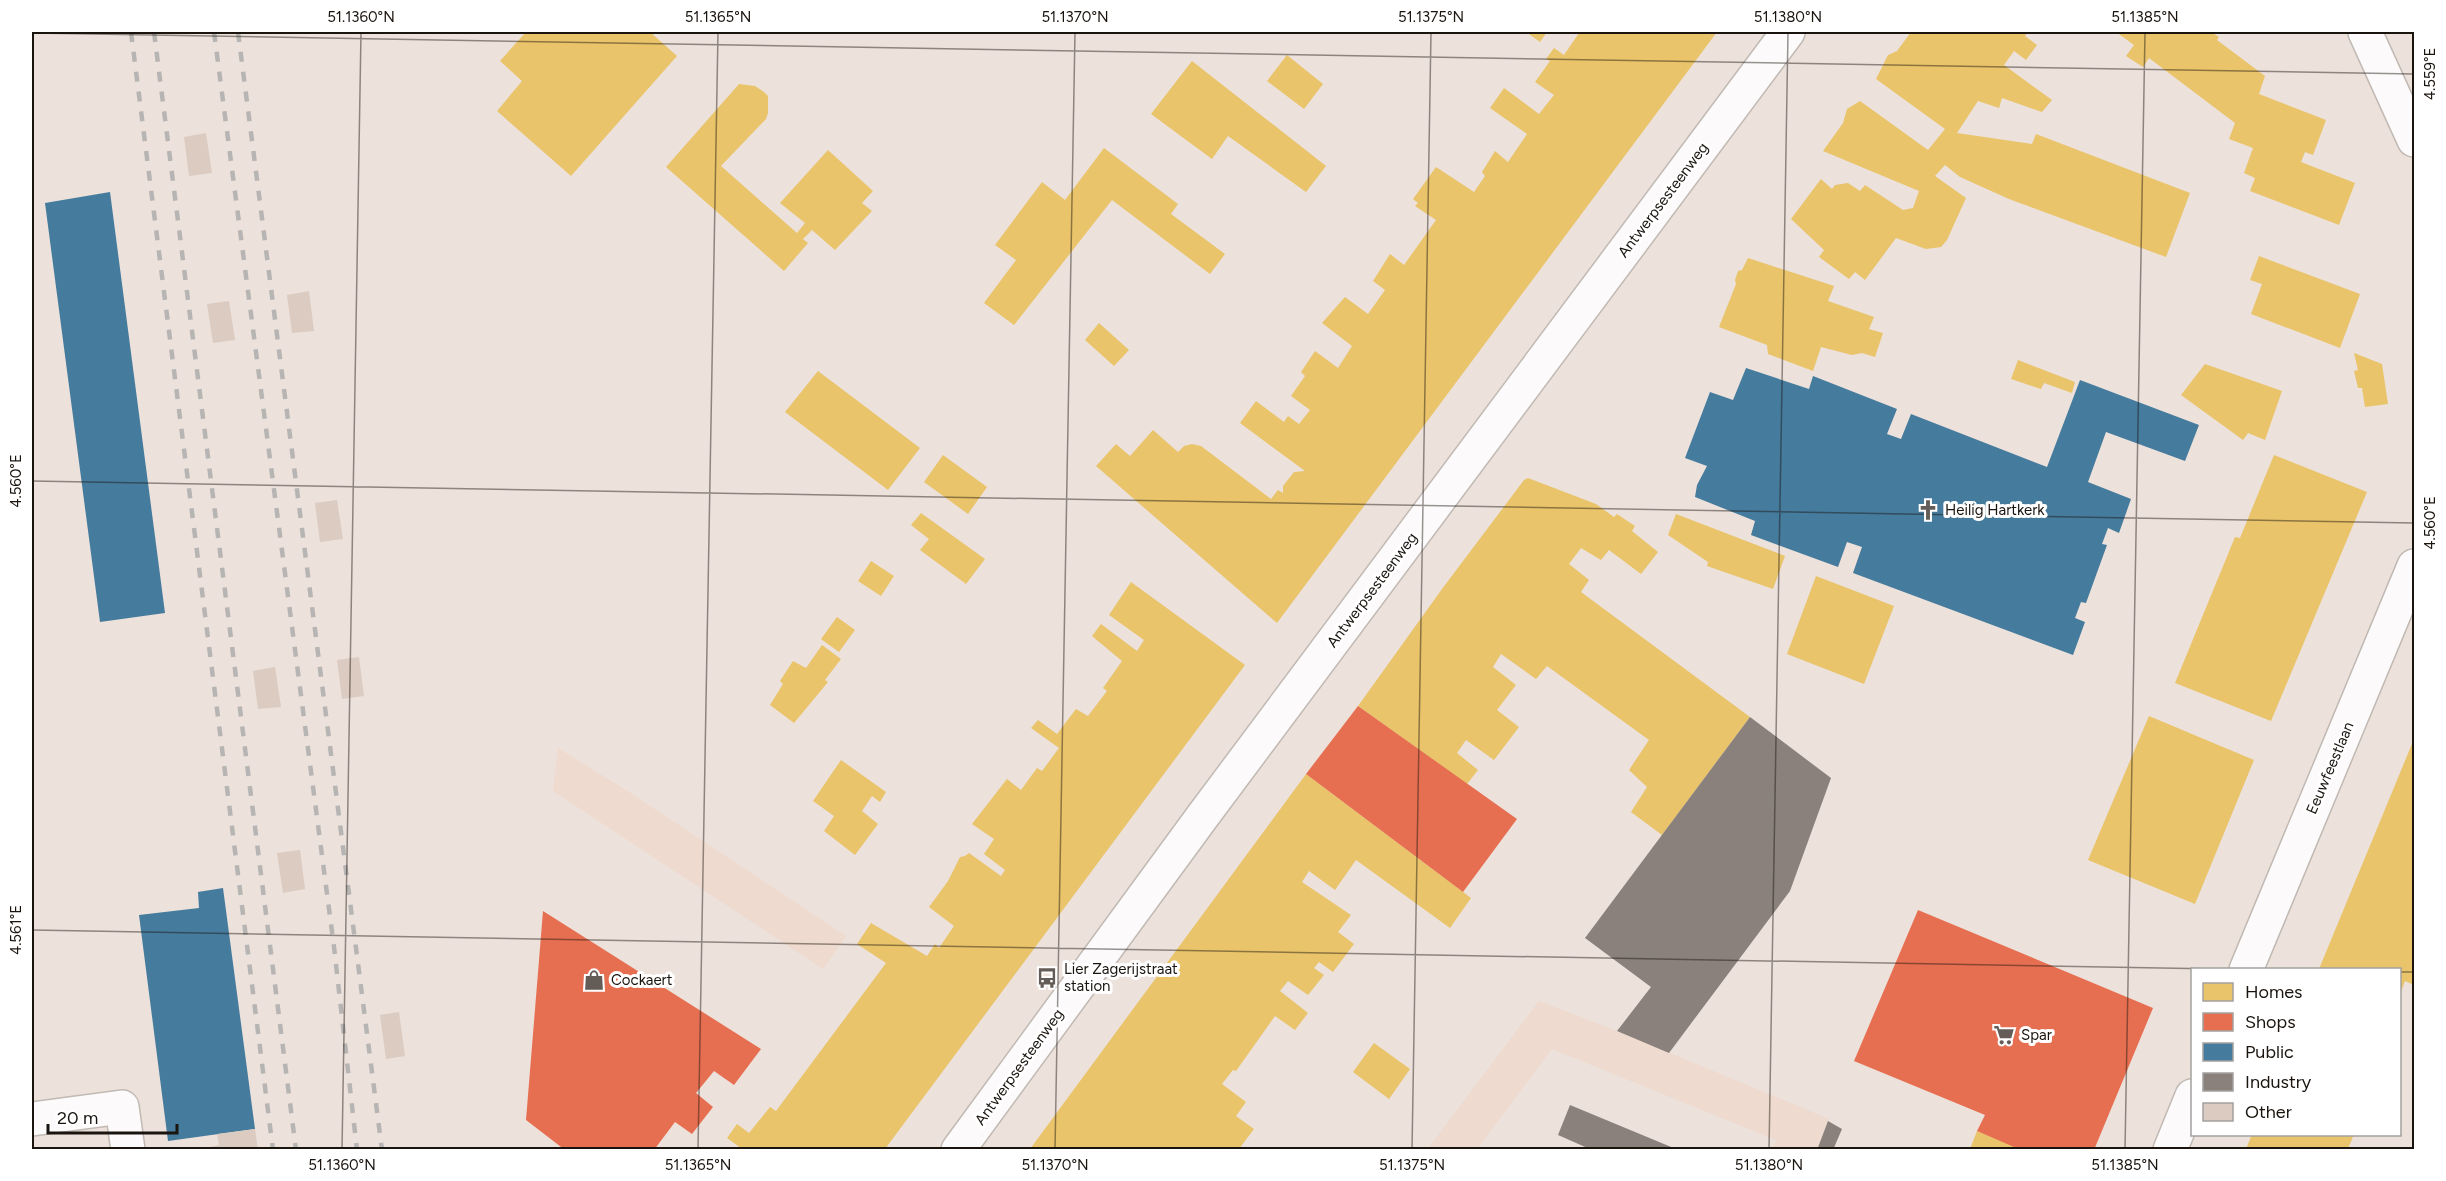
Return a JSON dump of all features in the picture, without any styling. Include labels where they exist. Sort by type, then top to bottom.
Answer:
[{"type":"street","name":"Antwerpsesteenweg","points":[[958,1149],[1202,817],[1788,32]]},
{"type":"street","points":[[2365,32],[2415,140]]},
{"type":"street","name":"Eeuwfeestlaan","points":[[2246,968],[2415,566]]},
{"type":"street","points":[[2170,1149],[2191,1101]]},
{"type":"street","points":[[32,1119],[122,1107],[128,1149]]},
{"type":"shaded area","points":[[558,748],[629,792],[846,936],[823,969],[553,791]]},
{"type":"shaded area","points":[[1539,1001],[1829,1119],[1817,1149],[1773,1149],[1776,1140],[1552,1049],[1477,1149],[1427,1150]]},
{"type":"building: Homes","points":[[526,32],[650,32],[677,56],[571,176],[497,111],[522,81],[500,61]]},
{"type":"building: Homes","points":[[1526,32],[1547,32],[1540,42]]},
{"type":"building: Homes","points":[[1717,32],[1277,623],[1096,466],[1116,444],[1130,456],[1153,430],[1178,452],[1184,446],[1192,444],[1201,446],[1271,499],[1278,490],[1283,493],[1283,486],[1294,472],[1305,471],[1240,423],[1256,401],[1284,422],[1288,416],[1299,424],[1310,410],[1291,396],[1305,376],[1301,372],[1315,351],[1338,368],[1352,346],[1322,323],[1345,297],[1368,314],[1385,290],[1373,281],[1390,254],[1404,265],[1436,220],[1415,206],[1418,203],[1413,199],[1436,167],[1474,192],[1485,176],[1482,172],[1495,151],[1508,162],[1527,134],[1490,108],[1504,88],[1539,114],[1554,95],[1535,82],[1550,61],[1546,59],[1554,48],[1564,55],[1579,33]]},
{"type":"building: Homes","points":[[1911,32],[2028,32],[2025,36],[2037,45],[2026,60],[2014,51],[2004,65],[2052,100],[2042,112],[2002,98],[1999,108],[1978,101],[1957,133],[2032,144],[2036,134],[2190,193],[2166,257],[2009,199],[1960,177],[1945,165],[1935,176],[1966,198],[1947,240],[1941,247],[1926,249],[1896,238],[1865,280],[1855,272],[1849,279],[1819,257],[1824,250],[1791,219],[1821,179],[1832,189],[1835,185],[1848,183],[1860,191],[1865,185],[1903,210],[1913,208],[1919,191],[1823,151],[1843,123],[1847,109],[1860,101],[1928,150],[1945,129],[1876,79],[1888,55],[1897,51]]},
{"type":"building: Homes","points":[[2116,32],[2211,32],[2219,37],[2217,40],[2265,76],[2259,94],[2326,120],[2313,155],[2305,152],[2301,162],[2355,183],[2339,225],[2250,191],[2255,178],[2244,173],[2253,148],[2229,139],[2235,123],[2149,58],[2143,67],[2126,56],[2134,45]]},
{"type":"building: Homes","points":[[1287,55],[1323,84],[1304,109],[1267,81]]},
{"type":"building: Homes","points":[[1192,61],[1326,166],[1306,192],[1228,136],[1212,159],[1151,114]]},
{"type":"building: Homes","points":[[739,84],[755,86],[768,96],[768,113],[766,119],[721,166],[797,233],[805,223],[780,203],[828,150],[873,191],[862,203],[872,211],[835,250],[812,230],[803,239],[808,243],[784,271],[666,167]]},
{"type":"building: Homes","points":[[1104,148],[1178,204],[1171,214],[1225,254],[1210,274],[1112,200],[1014,325],[984,303],[1016,260],[995,245],[1042,182],[1065,200]]},
{"type":"building: Homes","points":[[2259,256],[2360,294],[2340,348],[2251,314],[2262,284],[2250,280]]},
{"type":"building: Homes","points":[[1748,258],[1834,286],[1828,301],[1874,317],[1869,329],[1883,333],[1875,357],[1862,353],[1852,355],[1821,347],[1813,371],[1768,354],[1767,345],[1719,327],[1736,284],[1738,271],[1742,270]]},
{"type":"building: Homes","points":[[1099,323],[1129,350],[1114,366],[1085,340]]},
{"type":"building: Homes","points":[[2354,353],[2382,364],[2388,404],[2365,407],[2362,388],[2358,388],[2354,371],[2358,370]]},
{"type":"building: Homes","points":[[2018,360],[2075,382],[2072,393],[2044,383],[2041,389],[2011,379]]},
{"type":"building: Homes","points":[[2205,364],[2282,391],[2265,440],[2248,433],[2243,440],[2181,395]]},
{"type":"building: Homes","points":[[818,371],[920,448],[888,490],[785,412]]},
{"type":"building: Homes","points":[[943,455],[987,487],[968,514],[924,482]]},
{"type":"building: Homes","points":[[2274,455],[2367,492],[2271,721],[2175,683],[2235,537],[2240,538]]},
{"type":"building: Homes","points":[[1528,478],[1596,504],[1614,517],[1617,514],[1635,526],[1632,531],[1658,552],[1641,574],[1609,550],[1601,560],[1581,548],[1569,564],[1589,580],[1581,592],[1750,717],[1662,835],[1631,812],[1647,787],[1629,770],[1649,740],[1547,666],[1536,679],[1501,654],[1493,667],[1516,685],[1497,710],[1519,727],[1494,760],[1466,740],[1457,753],[1478,770],[1467,784],[1358,706],[1442,589],[1524,480]]},
{"type":"building: Homes","points":[[921,513],[985,559],[966,584],[920,550],[929,539],[911,525]]},
{"type":"building: Homes","points":[[1676,514],[1785,556],[1773,589],[1707,566],[1708,562],[1668,535]]},
{"type":"building: Homes","points":[[871,561],[894,576],[881,596],[858,581]]},
{"type":"building: Homes","points":[[1816,576],[1894,606],[1864,684],[1787,654]]},
{"type":"building: Homes","points":[[1131,582],[1245,665],[885,1149],[742,1149],[727,1138],[737,1124],[749,1133],[770,1107],[776,1111],[886,963],[857,944],[871,923],[927,956],[935,944],[939,948],[954,926],[929,907],[948,881],[960,857],[969,853],[1001,876],[1005,870],[984,854],[994,839],[972,824],[1007,779],[1021,790],[1037,768],[1042,771],[1059,748],[1031,728],[1038,720],[1057,734],[1076,709],[1088,716],[1107,691],[1103,688],[1122,661],[1092,636],[1101,624],[1137,651],[1144,640],[1109,615]]},
{"type":"building: Homes","points":[[837,617],[855,630],[839,652],[821,639]]},
{"type":"building: Homes","points":[[822,645],[841,659],[825,680],[828,682],[794,723],[770,705],[783,684],[780,681],[793,661],[806,668]]},
{"type":"building: Homes","points":[[2149,716],[2254,760],[2195,904],[2088,860]]},
{"type":"building: Homes","points":[[2414,739],[2414,985],[2405,981],[2401,992],[2401,968],[2319,968]]},
{"type":"building: Homes","points":[[841,760],[886,792],[880,802],[872,796],[862,811],[878,824],[855,855],[824,831],[834,816],[813,801]]},
{"type":"building: Homes","points":[[1306,774],[1471,898],[1450,928],[1356,860],[1335,890],[1309,871],[1302,882],[1351,915],[1338,932],[1354,944],[1333,972],[1319,962],[1314,968],[1324,975],[1308,995],[1288,981],[1280,991],[1308,1013],[1295,1030],[1275,1016],[1236,1071],[1233,1070],[1222,1084],[1246,1102],[1236,1116],[1254,1129],[1239,1149],[1030,1149]]},
{"type":"building: Homes","points":[[1374,1043],[1410,1069],[1389,1099],[1353,1072]]},
{"type":"building: Homes","points":[[1977,1131],[2021,1149],[1970,1149]]},
{"type":"building: Homes","points":[[2251,1136],[2353,1136],[2348,1149],[2246,1149]]},
{"type":"building: Shops","points":[[1358,706],[1517,819],[1463,892],[1306,774]]},
{"type":"building: Shops","name":"Spar","points":[[1918,910],[2153,1008],[2094,1150],[2021,1150],[1977,1131],[1985,1115],[1854,1061]]},
{"type":"building: Shops","name":"Cockaert","points":[[543,911],[761,1049],[734,1085],[714,1071],[696,1093],[713,1107],[692,1134],[675,1122],[654,1150],[565,1150],[526,1120]]},
{"type":"building: Public","points":[[110,192],[165,613],[100,622],[45,203]]},
{"type":"building: Public","name":"Heilig Hartkerk","points":[[1746,368],[1809,389],[1813,376],[1897,409],[1887,434],[1901,439],[1911,414],[2047,467],[2080,380],[2199,425],[2185,461],[2106,432],[2088,482],[2131,499],[2119,533],[2108,528],[2102,544],[2107,545],[2086,603],[2081,602],[2075,618],[2085,622],[2073,655],[1853,573],[1862,547],[1847,542],[1838,567],[1751,535],[1755,521],[1695,497],[1697,485],[1707,466],[1685,458],[1710,392],[1733,400]]},
{"type":"building: Public","points":[[223,888],[255,1129],[168,1141],[139,915],[199,908],[198,892]]},
{"type":"building: Industry","points":[[1750,717],[1831,778],[1790,891],[1669,1053],[1617,1031],[1651,987],[1585,938]]},
{"type":"building: Industry","points":[[1570,1105],[1676,1150],[1592,1150],[1558,1135]]},
{"type":"building: Industry","points":[[1828,1121],[1842,1129],[1833,1150],[1817,1150]]},
{"type":"building: Other","points":[[206,133],[212,173],[189,176],[184,137]]},
{"type":"building: Other","points":[[309,291],[314,331],[292,333],[287,295]]},
{"type":"building: Other","points":[[229,301],[235,340],[213,343],[207,304]]},
{"type":"building: Other","points":[[337,500],[343,539],[320,542],[315,503]]},
{"type":"building: Other","points":[[359,657],[364,696],[342,699],[337,660]]},
{"type":"building: Other","points":[[275,667],[281,707],[258,709],[253,671]]},
{"type":"building: Other","points":[[300,850],[305,889],[283,893],[277,853]]},
{"type":"building: Other","points":[[399,1012],[405,1056],[386,1059],[380,1015]]},
{"type":"building: Other","points":[[255,1129],[258,1150],[198,1150],[219,1145],[217,1134]]},
{"type":"railway","points":[[131,32],[273,1150]]},
{"type":"railway","points":[[154,32],[296,1150]]},
{"type":"railway","points":[[214,32],[334,947],[357,1150]]},
{"type":"railway","points":[[238,32],[382,1150]]},
{"type":"place","name":"Heilig Hartkerk","points":[[1928,510]]},
{"type":"place","name":"Lier Zagerijstraat station","points":[[1047,978]]},
{"type":"place","name":"Cockaert","points":[[594,980]]},
{"type":"place","name":"Spar","points":[[2004,1035]]}]
